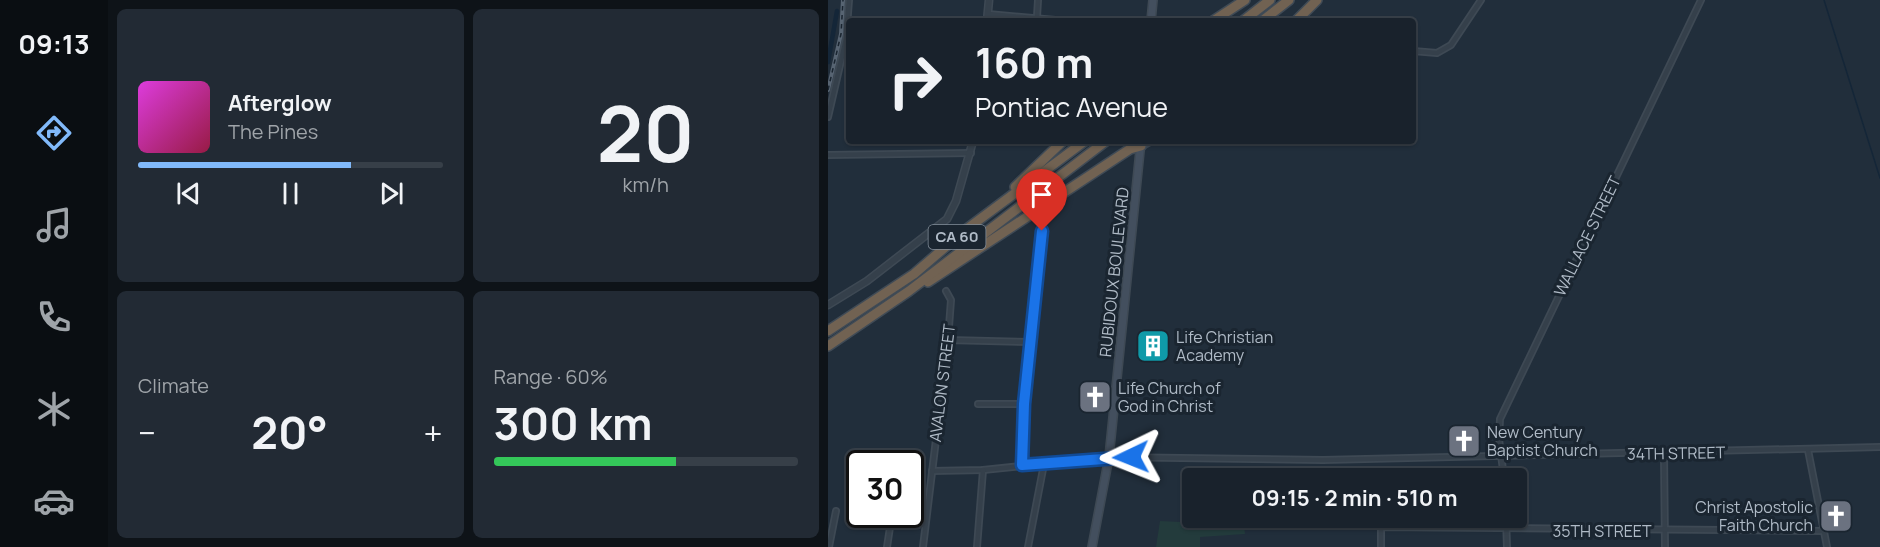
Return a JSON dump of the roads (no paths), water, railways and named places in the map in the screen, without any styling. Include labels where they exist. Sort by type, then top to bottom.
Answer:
[{"type":"highway","points":[[1218,18],[1245,0]]},
{"type":"highway","points":[[1247,18],[1270,0]]},
{"type":"highway","points":[[1266,18],[1289,0]]},
{"type":"highway","points":[[1299,18],[1317,0]]},
{"type":"highway","points":[[964,231],[1060,144]]},
{"type":"highway","name":"CA 60","points":[[828,331],[914,274],[964,231],[1081,144]]},
{"type":"highway","name":"CA 60","points":[[828,346],[909,291],[1102,144]]},
{"type":"highway","points":[[909,291],[938,277],[1131,148],[1141,144]]},
{"type":"main road","points":[[1151,18],[1153,0]]},
{"type":"main road","name":"RUBIDOUX BOULEVARD","points":[[1092,547],[1109,457],[1141,144]]},
{"type":"street","points":[[848,18],[849,0]]},
{"type":"street","points":[[989,0],[987,17],[1044,18]]},
{"type":"street","points":[[1037,17],[1038,0]]},
{"type":"street","points":[[1416,51],[1437,53],[1451,45],[1481,0]]},
{"type":"street","name":"WALLACE STREET","points":[[1504,468],[1498,439],[1500,419],[1504,408],[1701,0]]},
{"type":"street","points":[[828,117],[846,39]]},
{"type":"street","points":[[828,305],[867,281],[947,219],[956,201],[972,144]]},
{"type":"street","points":[[828,156],[970,153]]},
{"type":"street","points":[[1022,465],[1024,404],[1042,231]]},
{"type":"street","name":"AVALON STREET","points":[[923,547],[948,340],[951,300],[946,291]]},
{"type":"street","points":[[948,340],[1031,342]]},
{"type":"street","points":[[978,404],[1024,404]]},
{"type":"street","name":"34TH STREET","points":[[932,471],[982,470],[1109,457],[1323,460],[1664,454],[1880,447]]},
{"type":"street","points":[[1808,450],[1827,547]]},
{"type":"street","points":[[1664,454],[1665,547]]},
{"type":"street","points":[[1028,547],[1044,464]]},
{"type":"street","points":[[977,547],[982,470]]},
{"type":"street","points":[[829,547],[836,511]]},
{"type":"street","name":"35TH STREET","points":[[1381,547],[1381,527],[1507,530],[1824,531]]},
{"type":"street","points":[[887,547],[890,528]]},
{"type":"street","points":[[1507,530],[1507,547]]},
{"type":"waterway","points":[[1824,0],[1880,178]]},
{"type":"waterway","points":[[828,62],[837,11]]},
{"type":"railway","points":[[828,90],[841,34],[843,0]]},
{"type":"place","name":"Life Christian Academy","points":[[1153,346]]},
{"type":"place","name":"Life Church of God in Christ","points":[[1095,397]]},
{"type":"place","name":"New Century Baptist Church","points":[[1464,441]]},
{"type":"place","name":"Christ Apostolic Faith Church","points":[[1836,516]]}]
